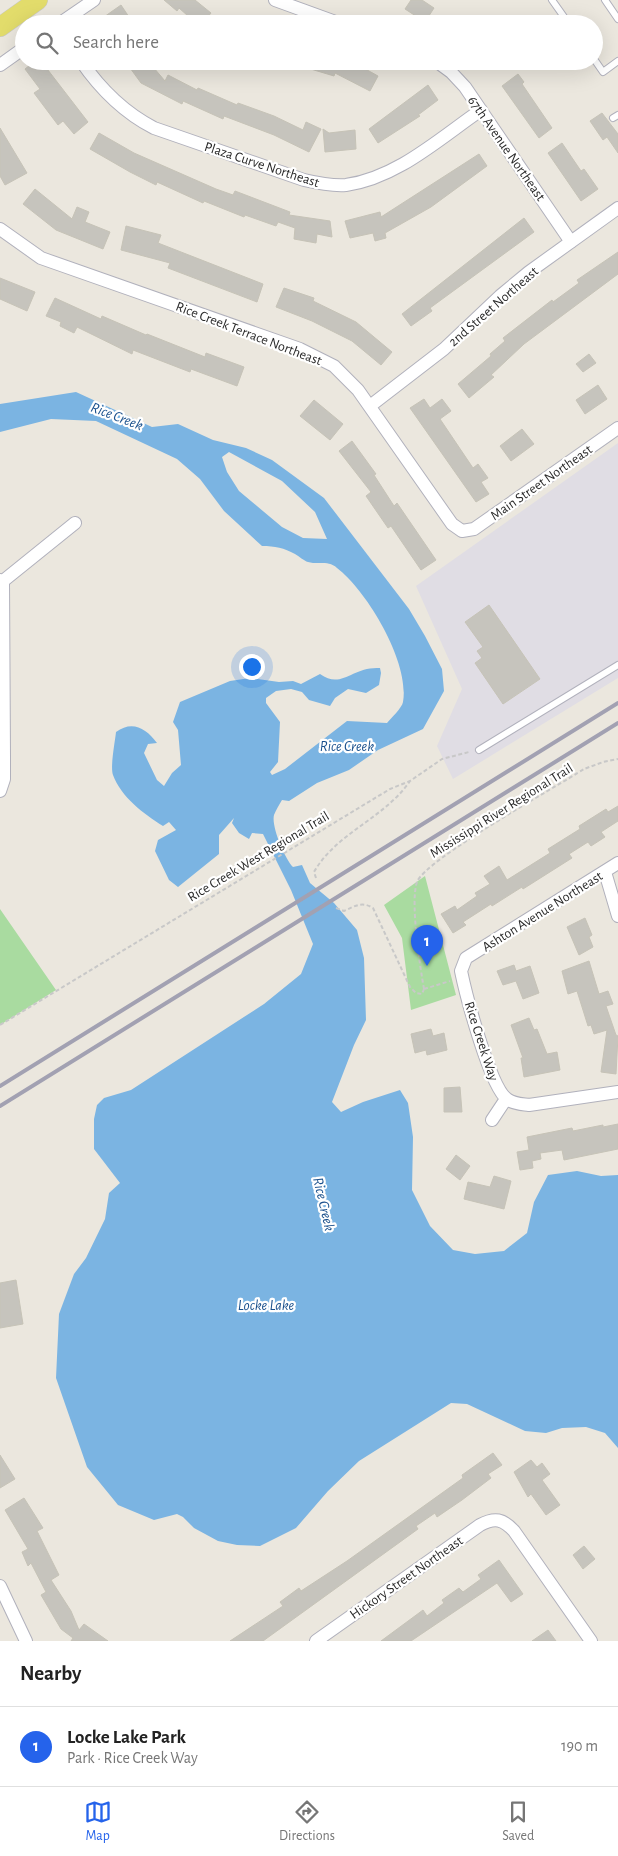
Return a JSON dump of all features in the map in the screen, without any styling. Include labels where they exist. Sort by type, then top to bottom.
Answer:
[{"type":"main road","points":[[17,15],[38,0]]},
{"type":"main road","points":[[0,27],[15,16]]},
{"type":"street","points":[[72,15],[94,0]]},
{"type":"street","points":[[275,0],[316,15]]},
{"type":"street","points":[[0,65],[15,54]]},
{"type":"street","name":"Plaza Curve Northeast","points":[[88,70],[107,95],[137,119],[154,128],[304,180],[325,184],[345,185],[381,175],[481,110]]},
{"type":"street","name":"67th Avenue Northeast","points":[[448,70],[481,110],[571,242]]},
{"type":"street","name":"2nd Street Northeast","points":[[370,406],[444,349],[507,290],[618,208]]},
{"type":"street","name":"Rice Creek Terrace Northeast","points":[[0,229],[41,258],[318,358],[347,378],[370,406],[452,524],[462,531]]},
{"type":"street","name":"Main Street Northeast","points":[[462,531],[474,529],[618,428]]},
{"type":"street","points":[[0,791],[4,779],[2,756],[1,581],[75,523]]},
{"type":"street","name":"Ashton Avenue Northeast","points":[[466,958],[618,863]]},
{"type":"street","points":[[605,872],[618,916]]},
{"type":"street","name":"Rice Creek Way","points":[[466,958],[462,966],[462,977],[494,1081],[506,1099]]},
{"type":"street","points":[[492,1120],[506,1099],[519,1104],[529,1105],[618,1092]]},
{"type":"street","name":"Hickory Street Northeast","points":[[316,1641],[489,1520],[505,1522],[514,1531],[591,1641]]},
{"type":"street","points":[[0,1586],[26,1641]]},
{"type":"lane","points":[[552,0],[563,15]]},
{"type":"lane","points":[[605,0],[618,19]]},
{"type":"lane","points":[[602,70],[603,72],[618,61]]},
{"type":"lane","points":[[479,750],[618,665]]},
{"type":"path","points":[[316,878],[314,872],[329,853],[395,801],[410,781],[442,759],[479,750]]},
{"type":"path","name":"Mississippi River Regional Trail","points":[[424,989],[418,952],[415,901],[416,885],[424,872],[459,847],[584,770],[603,762],[618,759]]},
{"type":"path","name":"Rice Creek West Regional Trail","points":[[0,1025],[290,848],[390,789],[410,781]]},
{"type":"path","points":[[336,908],[344,911],[360,904],[373,908],[410,987],[416,994],[422,994],[424,989],[462,977]]},
{"type":"shaded area","points":[[618,443],[618,678],[453,779],[437,746],[462,689],[416,586]]},
{"type":"green space","points":[[425,876],[456,995],[411,1010],[402,938],[384,905]]},
{"type":"green space","points":[[0,909],[56,990],[0,1025]]},
{"type":"water","name":"Locke Lake","points":[[76,392],[152,427],[178,424],[213,440],[246,448],[272,460],[324,498],[409,609],[425,636],[442,669],[444,691],[423,729],[378,750],[349,770],[317,783],[289,801],[282,800],[274,815],[277,834],[290,863],[293,867],[302,865],[310,883],[334,903],[357,930],[364,958],[366,1020],[354,1045],[332,1102],[341,1112],[363,1102],[400,1090],[408,1103],[413,1137],[412,1190],[430,1226],[453,1250],[475,1254],[504,1251],[527,1233],[534,1202],[548,1175],[577,1171],[601,1176],[618,1175],[618,1448],[605,1433],[586,1427],[562,1428],[546,1433],[525,1431],[467,1404],[451,1403],[359,1461],[328,1491],[296,1528],[260,1546],[237,1545],[218,1541],[194,1528],[177,1514],[154,1520],[118,1505],[87,1467],[56,1378],[59,1314],[74,1274],[86,1258],[105,1219],[109,1193],[120,1183],[94,1149],[94,1119],[97,1105],[104,1098],[131,1090],[264,1004],[301,974],[313,944],[291,890],[263,834],[252,833],[249,839],[239,833],[232,823],[234,818],[219,835],[219,854],[178,887],[169,880],[155,851],[158,840],[176,830],[169,822],[163,826],[148,816],[127,798],[117,783],[113,775],[112,766],[116,732],[122,728],[133,726],[148,733],[153,738],[157,743],[148,744],[144,753],[157,780],[164,786],[172,773],[181,765],[178,730],[173,722],[180,702],[230,681],[250,678],[279,682],[293,681],[301,684],[320,674],[335,680],[362,670],[380,668],[379,685],[366,693],[348,689],[335,698],[330,706],[309,700],[302,692],[291,689],[276,691],[266,698],[266,703],[280,722],[278,762],[270,772],[272,775],[285,769],[347,721],[387,723],[399,710],[403,702],[403,686],[400,668],[384,629],[361,594],[337,568],[327,563],[305,561],[283,549],[262,546],[224,511],[200,479],[177,459],[96,421],[51,419],[0,432],[0,404]],"holes":[[[229,452],[282,481],[315,512],[327,539],[303,538],[282,527],[239,491],[227,472],[222,457]]]},
{"type":"building","points":[[164,0],[195,0],[211,13],[209,15],[187,15],[179,8],[177,11]]},
{"type":"building","points":[[411,0],[422,0],[434,8],[430,15],[414,15],[405,9]]},
{"type":"building","points":[[121,5],[128,15],[107,15]]},
{"type":"building","points":[[26,70],[48,70],[88,122],[74,134],[63,121],[58,125],[34,93],[40,89]]},
{"type":"building","points":[[132,70],[156,70],[165,81],[168,75],[197,90],[198,88],[237,105],[238,103],[274,116],[303,130],[306,122],[321,129],[309,152],[274,135],[224,116],[223,119],[183,101],[182,104],[141,83]]},
{"type":"building","points":[[314,70],[367,70],[378,76],[370,91],[335,73],[334,76]]},
{"type":"building","points":[[518,74],[524,82],[522,84],[552,128],[539,138],[502,86]]},
{"type":"building","points":[[428,85],[438,100],[418,115],[420,116],[378,143],[369,129]]},
{"type":"building","points":[[602,113],[618,134],[618,153],[607,137],[603,140],[590,121]]},
{"type":"building","points":[[0,128],[27,173],[5,185],[0,176]]},
{"type":"building","points":[[323,129],[329,133],[355,130],[356,149],[325,152]]},
{"type":"building","points":[[99,133],[134,153],[216,189],[233,195],[235,191],[290,212],[289,215],[330,221],[332,237],[317,234],[316,243],[294,239],[295,228],[278,222],[276,226],[245,215],[244,217],[204,201],[203,203],[157,182],[156,185],[90,149]]},
{"type":"building","points":[[562,143],[581,171],[584,169],[598,189],[581,201],[548,153]]},
{"type":"building","points":[[479,154],[487,166],[431,207],[385,233],[386,238],[375,241],[373,233],[350,238],[345,221],[380,212],[381,217]]},
{"type":"building","points":[[35,189],[72,219],[77,207],[89,212],[85,222],[110,232],[103,249],[56,230],[23,204]]},
{"type":"building","points":[[524,218],[534,232],[430,308],[432,311],[411,326],[402,314]]},
{"type":"building","points":[[126,226],[161,235],[158,243],[263,284],[257,302],[168,268],[170,263],[121,250]]},
{"type":"building","points":[[618,252],[618,274],[524,344],[491,375],[494,377],[469,398],[458,384],[491,356],[490,354],[505,341],[503,338],[552,300],[553,302],[579,283],[577,280]]},
{"type":"building","points":[[0,278],[35,292],[27,311],[0,299]]},
{"type":"building","points":[[284,288],[314,298],[313,301],[356,322],[392,352],[381,365],[352,341],[312,321],[276,307]]},
{"type":"building","points":[[55,298],[101,319],[102,316],[205,357],[206,353],[244,367],[237,386],[191,369],[190,372],[133,350],[132,354],[77,327],[74,333],[60,326],[61,322],[46,316]]},
{"type":"building","points":[[589,354],[596,363],[583,372],[576,364]]},
{"type":"building","points":[[598,385],[607,399],[585,414],[576,400]]},
{"type":"building","points":[[424,399],[430,408],[442,399],[451,411],[440,419],[473,468],[478,464],[488,478],[481,482],[489,494],[476,502],[410,408]]},
{"type":"building","points":[[314,400],[343,424],[330,440],[300,416]]},
{"type":"building","points":[[522,429],[534,444],[511,461],[500,446]]},
{"type":"building","points":[[352,441],[376,474],[374,475],[394,506],[397,503],[436,560],[421,570],[391,526],[388,528],[366,496],[371,492],[339,451]]},
{"type":"building","points":[[489,605],[540,679],[503,704],[475,663],[482,658],[477,651],[483,647],[465,622]]},
{"type":"building","points":[[618,806],[618,821],[601,832],[605,837],[591,846],[588,842],[569,854],[572,858],[523,889],[522,887],[492,906],[491,904],[463,922],[466,925],[453,933],[441,914],[455,906],[457,910],[477,896],[475,893],[490,884],[484,876],[499,866],[507,880],[550,853],[548,849],[580,829],[579,826],[606,809],[608,812]]},
{"type":"building","points":[[585,918],[592,935],[589,937],[593,947],[579,955],[567,927]]},
{"type":"building","points":[[589,961],[599,994],[608,991],[613,1004],[606,1006],[618,1036],[616,1074],[601,1072],[607,1030],[594,1034],[591,1025],[588,1026],[577,991],[568,994],[562,971]]},
{"type":"building","points":[[514,965],[516,971],[530,966],[539,993],[523,999],[516,981],[503,985],[497,971]]},
{"type":"building","points":[[529,1018],[534,1030],[537,1029],[547,1054],[557,1052],[560,1070],[524,1077],[521,1058],[523,1058],[511,1025]]},
{"type":"building","points":[[431,1029],[433,1036],[444,1033],[447,1050],[427,1055],[426,1050],[415,1053],[411,1034]]},
{"type":"building","points":[[460,1087],[462,1112],[444,1112],[444,1088]]},
{"type":"building","points":[[618,1124],[618,1149],[564,1160],[562,1150],[540,1153],[541,1159],[532,1161],[533,1168],[520,1170],[517,1152],[529,1150],[527,1137],[572,1128],[573,1131]]},
{"type":"building","points":[[456,1155],[470,1166],[460,1180],[446,1169]]},
{"type":"building","points":[[494,1176],[511,1181],[504,1209],[464,1199],[468,1182],[490,1187]]},
{"type":"building","points":[[16,1280],[23,1324],[0,1328],[0,1283]]},
{"type":"building","points":[[493,1453],[502,1465],[488,1474],[491,1478],[462,1500],[437,1517],[435,1513],[416,1526],[418,1529],[263,1641],[230,1641],[283,1606],[280,1602],[299,1588],[301,1591],[347,1561],[463,1478],[462,1475]]},
{"type":"building","points":[[0,1455],[15,1479],[0,1488]]},
{"type":"building","points":[[531,1460],[537,1467],[542,1463],[550,1474],[542,1480],[560,1505],[546,1515],[531,1494],[528,1497],[514,1472]]},
{"type":"building","points":[[24,1498],[43,1528],[37,1531],[59,1575],[51,1580],[71,1611],[79,1630],[84,1624],[108,1641],[71,1641],[73,1638],[61,1629],[41,1595],[46,1592],[31,1563],[28,1566],[22,1552],[28,1549],[5,1510]]},
{"type":"building","points":[[584,1546],[595,1559],[583,1569],[573,1555]]},
{"type":"building","points":[[499,1560],[523,1594],[511,1602],[497,1583],[411,1641],[381,1641],[423,1610],[427,1616],[444,1603],[442,1600],[459,1588],[463,1592],[481,1579],[478,1575]]},
{"type":"building","points":[[548,1630],[556,1641],[532,1641]]},
{"type":"railway","points":[[0,1086],[618,703]]},
{"type":"railway","points":[[0,1106],[618,723]]},
{"type":"place","name":"Locke Lake Park","points":[[427,966]]},
{"type":"water label","name":"Rice Creek","points":[[117,416]]},
{"type":"water label","name":"Rice Creek","points":[[347,746]]},
{"type":"water label","name":"Rice Creek","points":[[324,1204]]}]
